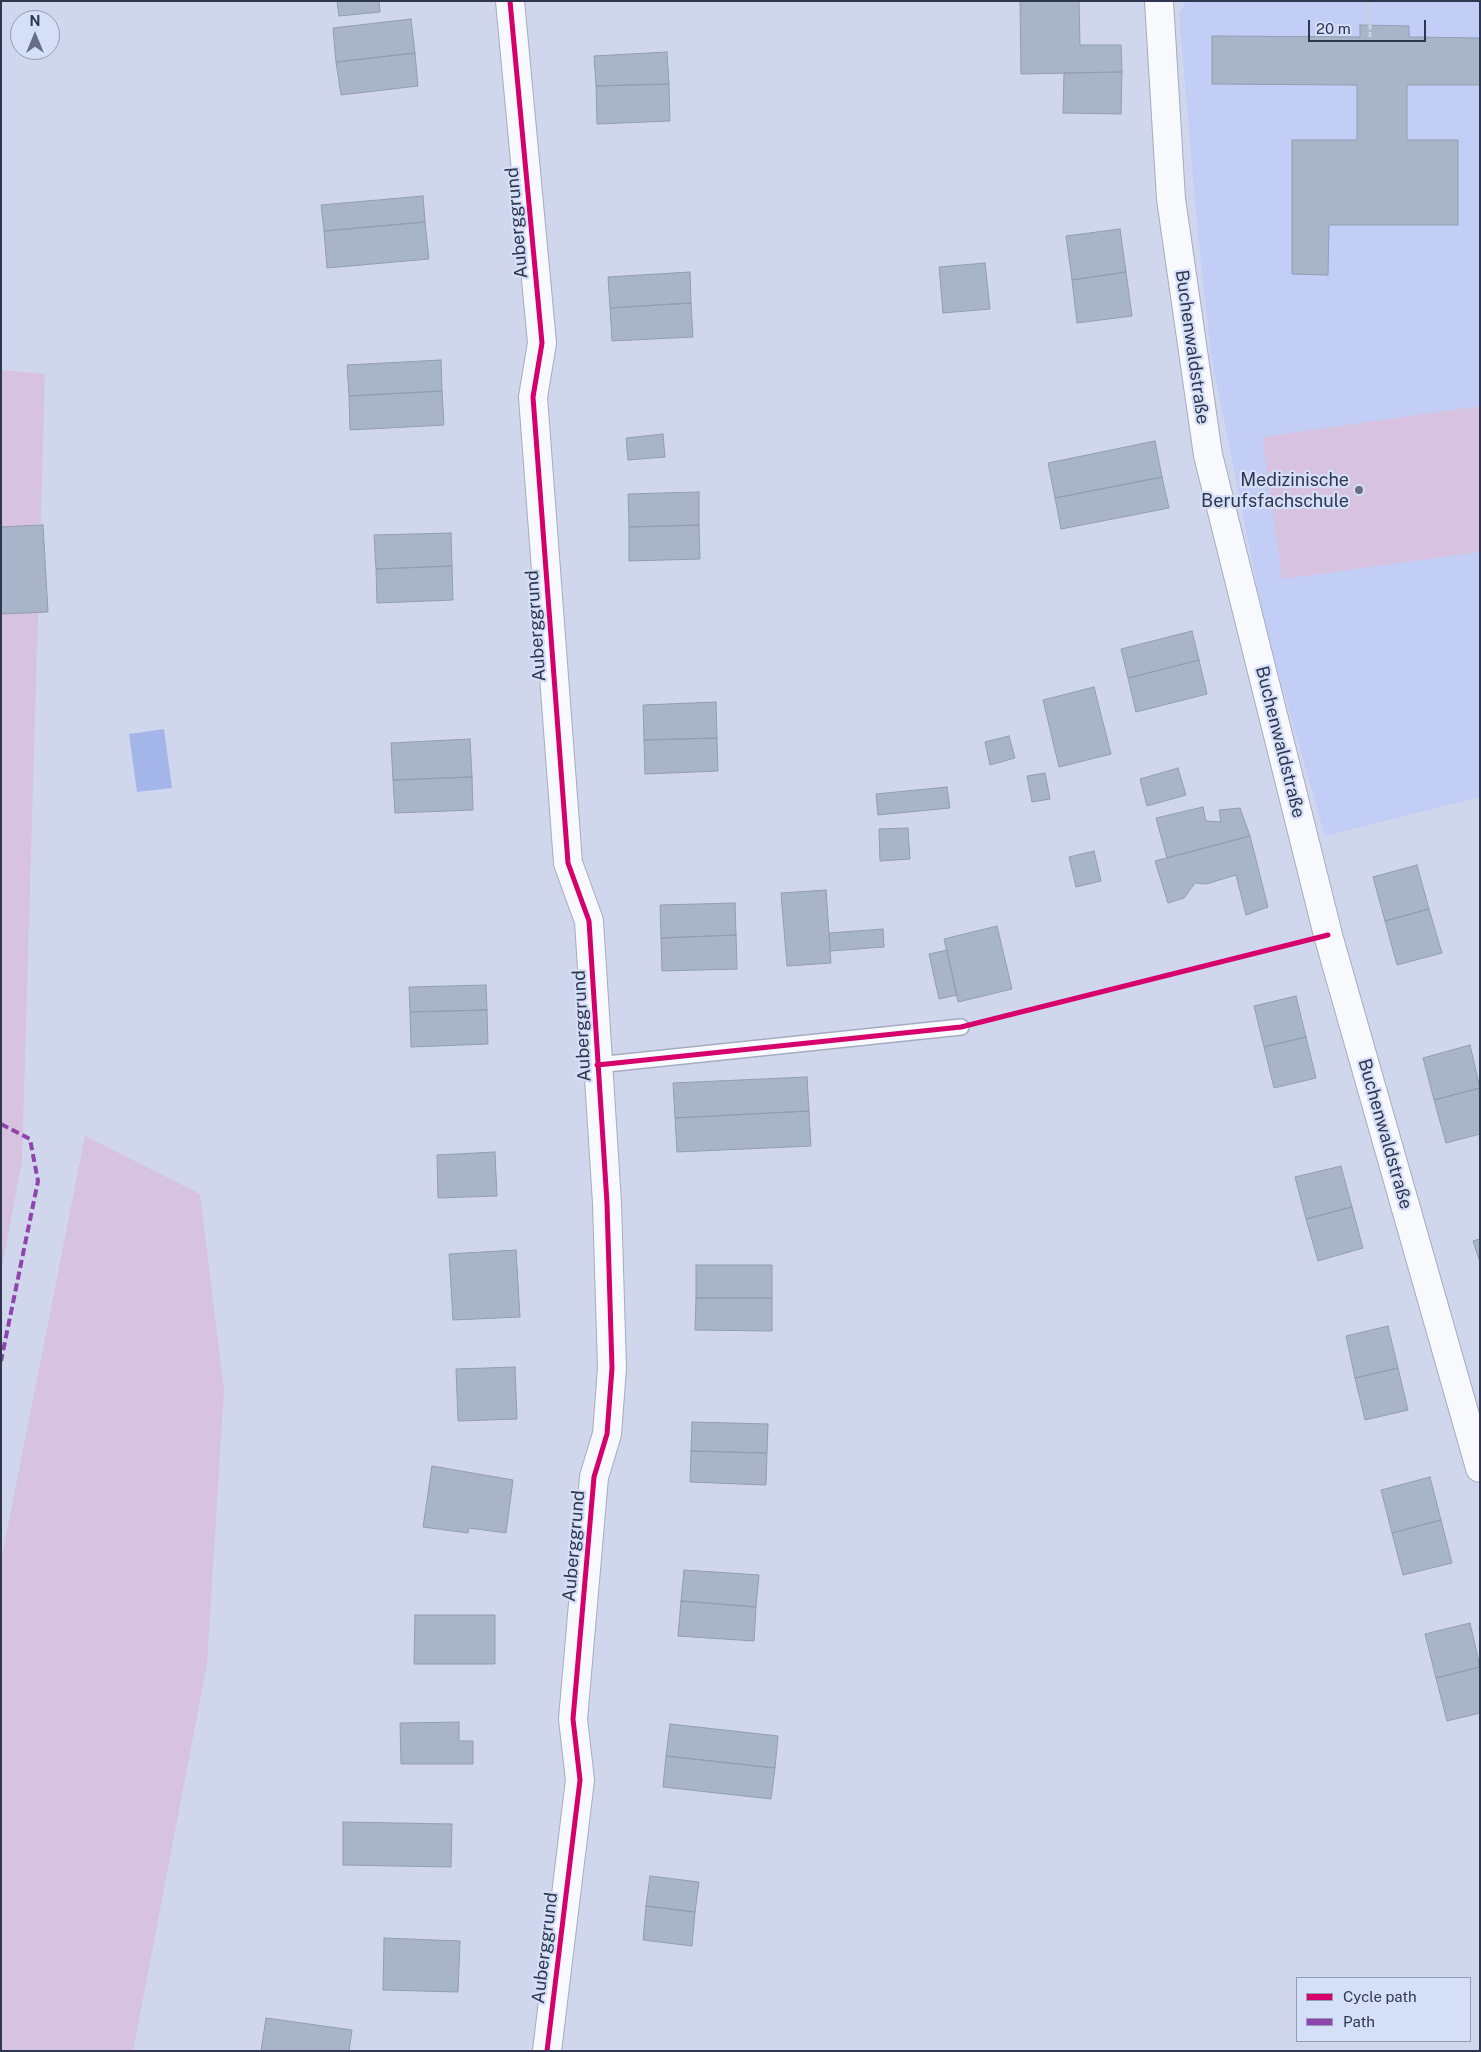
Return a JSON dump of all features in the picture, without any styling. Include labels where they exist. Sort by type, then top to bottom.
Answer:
[{"type":"street","name":"Auberggrund","points":[[510,1],[542,342],[532,397],[568,863],[589,921],[607,1203],[612,1368],[607,1434],[594,1477],[573,1720],[580,1780],[547,2051]]},
{"type":"street","name":"Buchenwaldstraße","points":[[1159,1],[1171,199],[1208,455],[1328,935],[1480,1468]]},
{"type":"lane","points":[[597,1066],[961,1027]]},
{"type":"path","points":[[1370,1],[1370,37]]},
{"type":"shaded area","name":"Medizinische Berufsfachschule","points":[[1187,1],[1480,1],[1480,797],[1325,836],[1265,626],[1211,355],[1197,225],[1179,13]]},
{"type":"shaded area","points":[[1,370],[45,374],[22,1161],[1,1272]]},
{"type":"shaded area","points":[[1480,406],[1480,552],[1282,579],[1262,437]]},
{"type":"shaded area","points":[[164,729],[172,788],[137,792],[129,734]]},
{"type":"shaded area","points":[[85,1136],[200,1194],[224,1390],[207,1664],[133,2051],[1,2051],[1,1561]]},
{"type":"building","points":[[337,1],[379,1],[380,12],[339,16]]},
{"type":"building","points":[[1020,1],[1079,1],[1080,45],[1121,45],[1122,72],[1021,74]]},
{"type":"building","points":[[411,19],[415,53],[336,62],[333,28]]},
{"type":"building","points":[[1360,25],[1409,26],[1409,37],[1480,38],[1480,85],[1407,85],[1407,140],[1458,140],[1458,225],[1329,225],[1328,275],[1292,274],[1292,140],[1357,140],[1357,85],[1212,84],[1212,36],[1360,37]]},
{"type":"building","points":[[667,52],[669,84],[596,86],[594,56]]},
{"type":"building","points":[[415,53],[418,86],[341,95],[336,62]]},
{"type":"building","points":[[1122,72],[1121,114],[1063,113],[1064,73]]},
{"type":"building","points":[[669,84],[670,121],[597,124],[596,86]]},
{"type":"building","points":[[423,196],[425,222],[324,231],[321,205]]},
{"type":"building","points":[[425,222],[429,259],[327,268],[324,231]]},
{"type":"building","points":[[1120,229],[1126,272],[1072,280],[1066,236]]},
{"type":"building","points":[[985,263],[990,309],[943,313],[939,267]]},
{"type":"building","points":[[690,272],[691,303],[610,308],[608,277]]},
{"type":"building","points":[[1126,272],[1132,316],[1077,323],[1072,280]]},
{"type":"building","points":[[691,303],[693,337],[612,341],[610,308]]},
{"type":"building","points":[[441,360],[442,391],[349,396],[347,365]]},
{"type":"building","points":[[442,391],[444,425],[350,430],[349,396]]},
{"type":"building","points":[[663,434],[665,457],[628,460],[626,438]]},
{"type":"building","points":[[1155,441],[1162,477],[1055,498],[1048,463]]},
{"type":"building","points":[[1162,477],[1169,508],[1061,529],[1055,498]]},
{"type":"building","points":[[699,492],[699,525],[629,527],[628,494]]},
{"type":"building","points":[[43,525],[48,612],[1,614],[1,527]]},
{"type":"building","points":[[699,525],[700,559],[629,561],[629,527]]},
{"type":"building","points":[[451,533],[452,566],[376,569],[374,535]]},
{"type":"building","points":[[452,566],[453,600],[377,603],[376,569]]},
{"type":"building","points":[[1192,631],[1199,660],[1128,678],[1121,649]]},
{"type":"building","points":[[1199,660],[1207,694],[1136,712],[1128,678]]},
{"type":"building","points":[[1094,687],[1111,754],[1059,767],[1043,700]]},
{"type":"building","points":[[716,702],[717,738],[644,740],[643,705]]},
{"type":"building","points":[[1009,736],[1015,758],[990,765],[985,742]]},
{"type":"building","points":[[717,738],[718,771],[645,774],[644,740]]},
{"type":"building","points":[[470,739],[472,777],[393,780],[391,743]]},
{"type":"building","points":[[1178,768],[1186,795],[1147,806],[1140,779]]},
{"type":"building","points":[[1045,773],[1050,799],[1032,802],[1027,776]]},
{"type":"building","points":[[472,777],[473,810],[395,813],[393,780]]},
{"type":"building","points":[[947,787],[950,808],[878,815],[876,794]]},
{"type":"building","points":[[1203,807],[1206,821],[1221,822],[1219,810],[1240,808],[1250,836],[1167,858],[1156,818]]},
{"type":"building","points":[[908,828],[910,859],[880,861],[879,829]]},
{"type":"building","points":[[1250,836],[1268,907],[1246,915],[1236,875],[1206,884],[1195,883],[1184,898],[1168,903],[1155,861]]},
{"type":"building","points":[[1094,851],[1101,881],[1076,887],[1069,857]]},
{"type":"building","points":[[1417,865],[1429,909],[1385,921],[1373,877]]},
{"type":"building","points":[[826,890],[831,963],[787,966],[781,893]]},
{"type":"building","points":[[735,903],[736,935],[661,938],[660,905]]},
{"type":"building","points":[[1429,909],[1442,953],[1397,965],[1385,921]]},
{"type":"building","points":[[997,926],[1012,989],[958,1002],[944,939]]},
{"type":"building","points":[[883,929],[884,947],[830,951],[829,933]]},
{"type":"building","points":[[736,935],[737,969],[662,971],[661,938]]},
{"type":"building","points":[[947,950],[957,995],[939,999],[929,954]]},
{"type":"building","points":[[486,985],[487,1010],[410,1012],[409,987]]},
{"type":"building","points":[[1296,996],[1306,1037],[1264,1047],[1254,1006]]},
{"type":"building","points":[[487,1010],[488,1044],[411,1047],[410,1012]]},
{"type":"building","points":[[1306,1037],[1316,1078],[1274,1088],[1264,1047]]},
{"type":"building","points":[[1470,1045],[1480,1088],[1434,1100],[1423,1058]]},
{"type":"building","points":[[807,1077],[809,1111],[675,1118],[673,1083]]},
{"type":"building","points":[[1480,1088],[1480,1134],[1446,1143],[1434,1100]]},
{"type":"building","points":[[809,1111],[811,1146],[677,1152],[675,1118]]},
{"type":"building","points":[[495,1152],[497,1196],[438,1198],[437,1155]]},
{"type":"building","points":[[1341,1166],[1352,1207],[1306,1219],[1295,1177]]},
{"type":"building","points":[[1352,1207],[1363,1248],[1318,1261],[1306,1219]]},
{"type":"building","points":[[1480,1239],[1480,1262],[1473,1241]]},
{"type":"building","points":[[516,1250],[520,1317],[453,1320],[449,1254]]},
{"type":"building","points":[[696,1265],[772,1265],[772,1298],[696,1298]]},
{"type":"building","points":[[696,1298],[772,1298],[772,1331],[695,1330]]},
{"type":"building","points":[[1388,1326],[1398,1368],[1355,1378],[1346,1336]]},
{"type":"building","points":[[515,1367],[517,1419],[458,1421],[456,1369]]},
{"type":"building","points":[[1398,1368],[1408,1410],[1365,1420],[1355,1378]]},
{"type":"building","points":[[692,1422],[768,1424],[767,1453],[691,1451]]},
{"type":"building","points":[[691,1451],[767,1453],[766,1485],[690,1482]]},
{"type":"building","points":[[432,1466],[513,1480],[506,1533],[469,1528],[468,1533],[423,1527]]},
{"type":"building","points":[[1430,1477],[1441,1520],[1392,1533],[1381,1490]]},
{"type":"building","points":[[1441,1520],[1452,1563],[1403,1575],[1392,1533]]},
{"type":"building","points":[[684,1570],[759,1575],[756,1607],[681,1601]]},
{"type":"building","points":[[681,1601],[756,1607],[754,1641],[678,1636]]},
{"type":"building","points":[[415,1615],[495,1615],[495,1664],[414,1664]]},
{"type":"building","points":[[1470,1623],[1480,1667],[1436,1678],[1425,1634]]},
{"type":"building","points":[[1480,1667],[1480,1713],[1447,1721],[1436,1678]]},
{"type":"building","points":[[459,1722],[459,1741],[473,1741],[473,1764],[401,1764],[400,1723]]},
{"type":"building","points":[[670,1724],[778,1736],[775,1768],[666,1756]]},
{"type":"building","points":[[666,1756],[775,1768],[771,1799],[663,1787]]},
{"type":"building","points":[[343,1822],[452,1824],[451,1867],[343,1865]]},
{"type":"building","points":[[650,1876],[699,1882],[695,1912],[646,1906]]},
{"type":"building","points":[[646,1906],[695,1912],[692,1946],[643,1940]]},
{"type":"building","points":[[384,1938],[460,1941],[458,1992],[383,1990]]},
{"type":"building","points":[[266,2018],[352,2030],[349,2051],[261,2051]]},
{"type":"marked path","points":[[1,1124],[30,1139],[38,1181],[1,1361]]},
{"type":"cycle path","points":[[510,1],[542,343],[533,397],[568,863],[589,921],[607,1203],[612,1368],[607,1434],[594,1477],[573,1719],[580,1780],[547,2051]]},
{"type":"cycle path","points":[[597,1065],[961,1027],[1328,935]]},
{"type":"place","name":"Medizinische Berufsfachschule","points":[[1359,490]]}]
